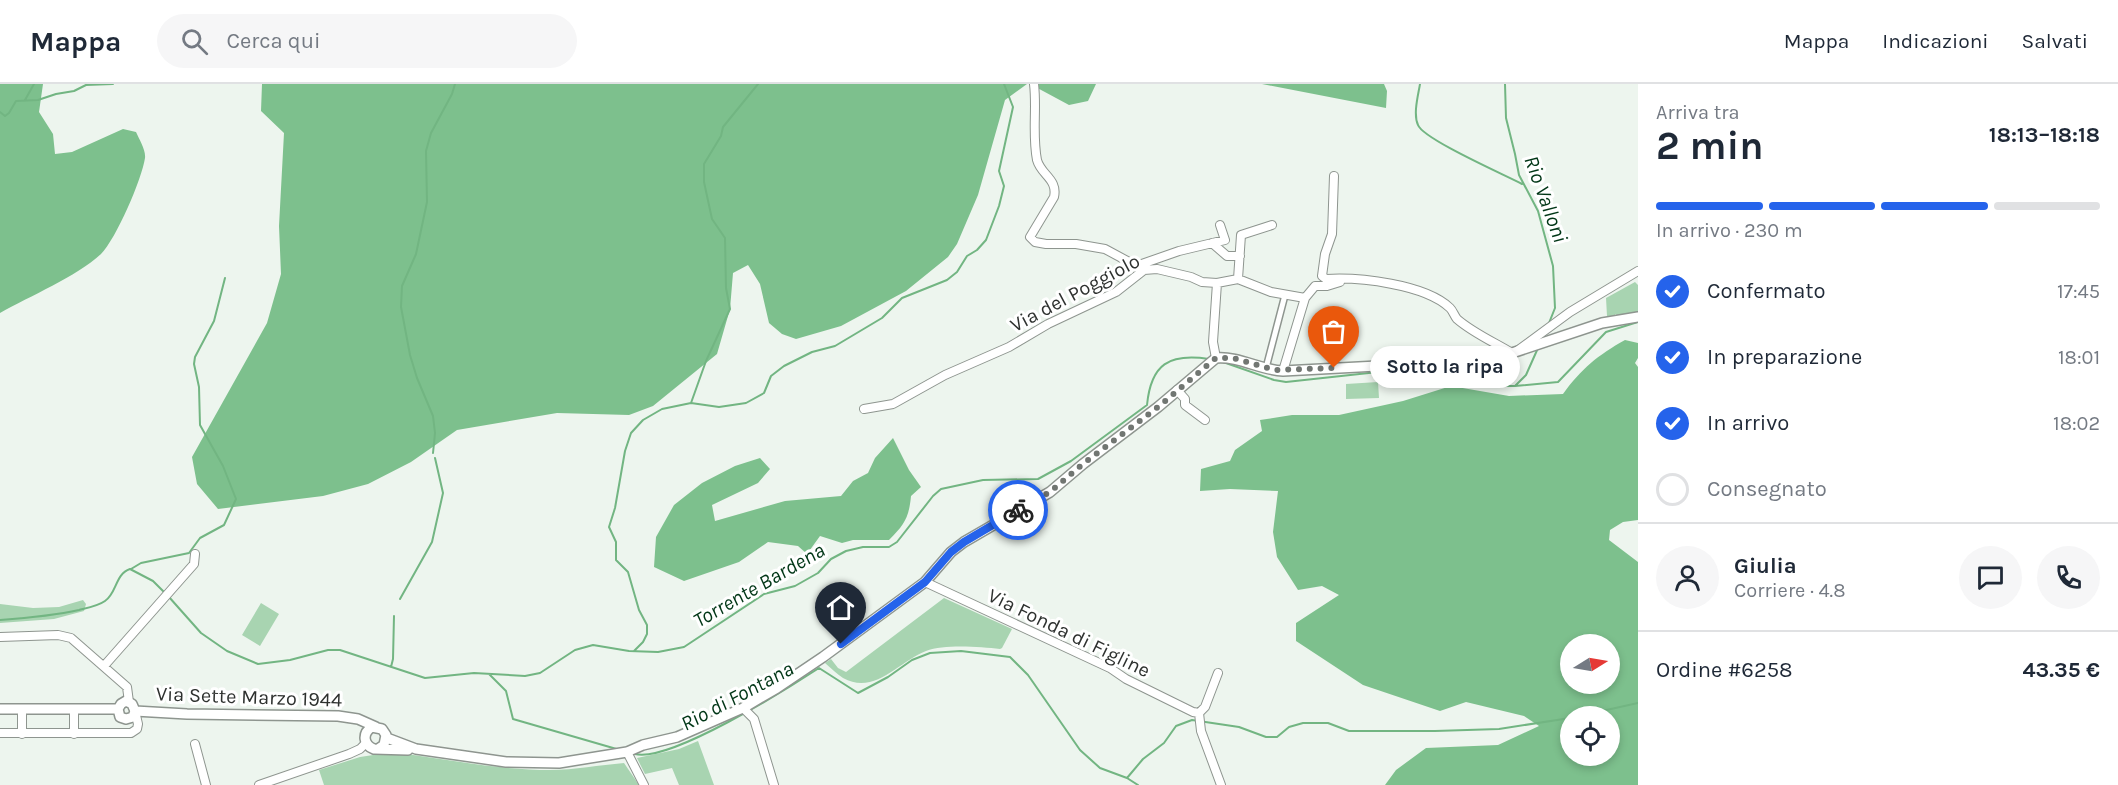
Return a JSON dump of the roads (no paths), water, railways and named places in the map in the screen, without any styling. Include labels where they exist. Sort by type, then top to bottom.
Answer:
[{"type":"street","points":[[1034,84],[1037,104],[1034,121],[1038,160],[1040,167],[1054,182],[1056,190],[1030,237],[1035,242],[1076,244],[1105,249],[1140,268],[1179,251],[1224,240],[1239,246]]},
{"type":"street","points":[[1334,176],[1332,234],[1325,254],[1322,276],[1326,279],[1342,278],[1398,285],[1432,297],[1451,308],[1454,316],[1463,324],[1513,353]]},
{"type":"street","points":[[1220,225],[1224,240]]},
{"type":"street","points":[[1238,279],[1240,235],[1272,225]]},
{"type":"street","points":[[1212,243],[1227,256],[1240,256]]},
{"type":"street","name":"Via del Poggiolo","points":[[864,409],[893,404],[945,375],[1009,348],[1048,324],[1116,292],[1140,268],[1157,269],[1202,282],[1217,283]]},
{"type":"street","points":[[1513,353],[1551,325],[1638,271]]},
{"type":"street","points":[[1284,371],[1305,298],[1315,286],[1327,286],[1341,281],[1342,278]]},
{"type":"street","points":[[1213,360],[1217,283],[1238,279],[1285,295],[1305,298]]},
{"type":"street","points":[[1266,368],[1285,295]]},
{"type":"street","points":[[360,720],[365,739],[371,748],[414,749],[506,762],[559,763],[630,751],[677,737],[746,710],[823,657],[925,582],[951,552],[964,542],[1050,492],[1213,360],[1233,358],[1284,371],[1434,363],[1513,353],[1602,323],[1638,317]]},
{"type":"street","points":[[1177,390],[1185,399],[1185,405],[1205,420]]},
{"type":"street","points":[[104,666],[173,590],[194,564],[195,554]]},
{"type":"street","name":"Via Fonda di Figline","points":[[925,582],[1110,668],[1126,679],[1199,713]]},
{"type":"street","points":[[0,638],[64,636],[77,643],[127,687],[129,702]]},
{"type":"street","points":[[1218,673],[1205,707],[1199,713],[1201,731],[1221,785]]},
{"type":"street","name":"Via Sette Marzo 1944","points":[[129,702],[134,706],[135,711],[133,717],[126,719],[119,716],[118,709],[121,704],[129,702]]},
{"type":"street","name":"Via Sette Marzo 1944","points":[[0,709],[118,709]]},
{"type":"street","points":[[22,709],[22,734]]},
{"type":"street","points":[[74,709],[74,734]]},
{"type":"street","points":[[746,710],[754,719],[774,785]]},
{"type":"street","points":[[0,733],[134,733],[138,724],[135,711]]},
{"type":"street","name":"Via Sette Marzo 1944","points":[[135,711],[338,716],[360,720],[376,727]]},
{"type":"street","points":[[259,785],[349,754],[365,739],[369,729],[376,727],[385,732],[387,738],[384,745],[378,749]]},
{"type":"street","points":[[387,738],[414,749]]},
{"type":"street","points":[[195,744],[206,785]]},
{"type":"street","points":[[630,751],[644,785]]},
{"type":"waterway","points":[[25,100],[34,84]]},
{"type":"waterway","points":[[0,112],[5,116],[16,101],[38,100],[74,91],[86,85],[113,84]]},
{"type":"waterway","points":[[433,453],[435,433],[433,416],[410,355],[401,307],[402,286],[416,254],[427,202],[426,151],[431,133],[455,84]]},
{"type":"waterway","points":[[691,403],[706,361],[730,309],[726,288],[725,238],[712,219],[704,182],[704,164],[721,136],[723,127],[758,84]]},
{"type":"waterway","points":[[634,651],[643,642],[647,634],[647,625],[639,610],[628,572],[616,560],[616,542],[609,527],[631,433],[643,420],[662,409],[691,403],[719,407],[746,403],[764,393],[771,376],[784,366],[812,352],[835,346],[882,318],[902,298],[947,280],[957,272],[967,256],[977,250],[986,240],[999,206],[1004,186],[999,171],[1013,107],[1004,84]]},
{"type":"waterway","points":[[1420,84],[1416,116],[1418,125],[1423,131],[1434,139],[1522,184]]},
{"type":"waterway","name":"Rio Valloni","points":[[1505,84],[1506,118],[1519,175],[1538,211],[1553,266],[1555,308],[1549,323]]},
{"type":"waterway","points":[[131,569],[141,563],[189,553],[200,538],[224,525],[236,499],[223,466],[200,425],[199,387],[194,364],[195,357],[214,321],[225,278]]},
{"type":"waterway","name":"Torrente Bardena","points":[[1223,362],[1286,382],[1378,372],[1434,382],[1481,386],[1558,382],[1606,332],[1638,322]]},
{"type":"waterway","name":"Rio Valloni","points":[[1515,386],[1526,375],[1538,348]]},
{"type":"waterway","name":"Torrente Bardena","points":[[169,597],[201,633],[227,651],[258,664],[290,660],[328,650],[340,650],[425,678],[474,673],[525,676],[540,673],[575,650],[593,645],[629,651],[658,652],[684,647],[764,594],[795,586],[818,573],[831,559],[846,551],[863,547],[889,547],[897,542],[941,489],[983,480],[1038,479],[1071,461],[1147,405],[1153,380],[1164,364],[1183,358],[1209,359]]},
{"type":"waterway","points":[[400,599],[432,542],[443,493],[435,458]]},
{"type":"waterway","name":"Torrente Bardena","points":[[0,620],[59,614],[99,604],[109,598],[121,575],[130,569],[153,581],[165,593]]},
{"type":"waterway","points":[[391,667],[394,616]]},
{"type":"waterway","name":"Rio di Fontana","points":[[635,754],[651,754],[700,736],[756,707],[819,668],[858,693],[888,677],[912,660],[930,653],[961,651],[1010,657],[1028,675],[1080,750],[1100,768],[1127,778],[1138,785]]},
{"type":"waterway","name":"Rio di Fontana","points":[[489,674],[506,691],[513,719],[620,750]]},
{"type":"waterway","points":[[1620,707],[1638,703]]},
{"type":"waterway","points":[[1127,778],[1143,759],[1164,743],[1176,726],[1192,720],[1239,727],[1266,737],[1277,737],[1289,727],[1303,723],[1328,723],[1349,731],[1435,731],[1499,729],[1560,720]]},
{"type":"place","name":"Sotto la ripa","points":[[1334,368]]}]
